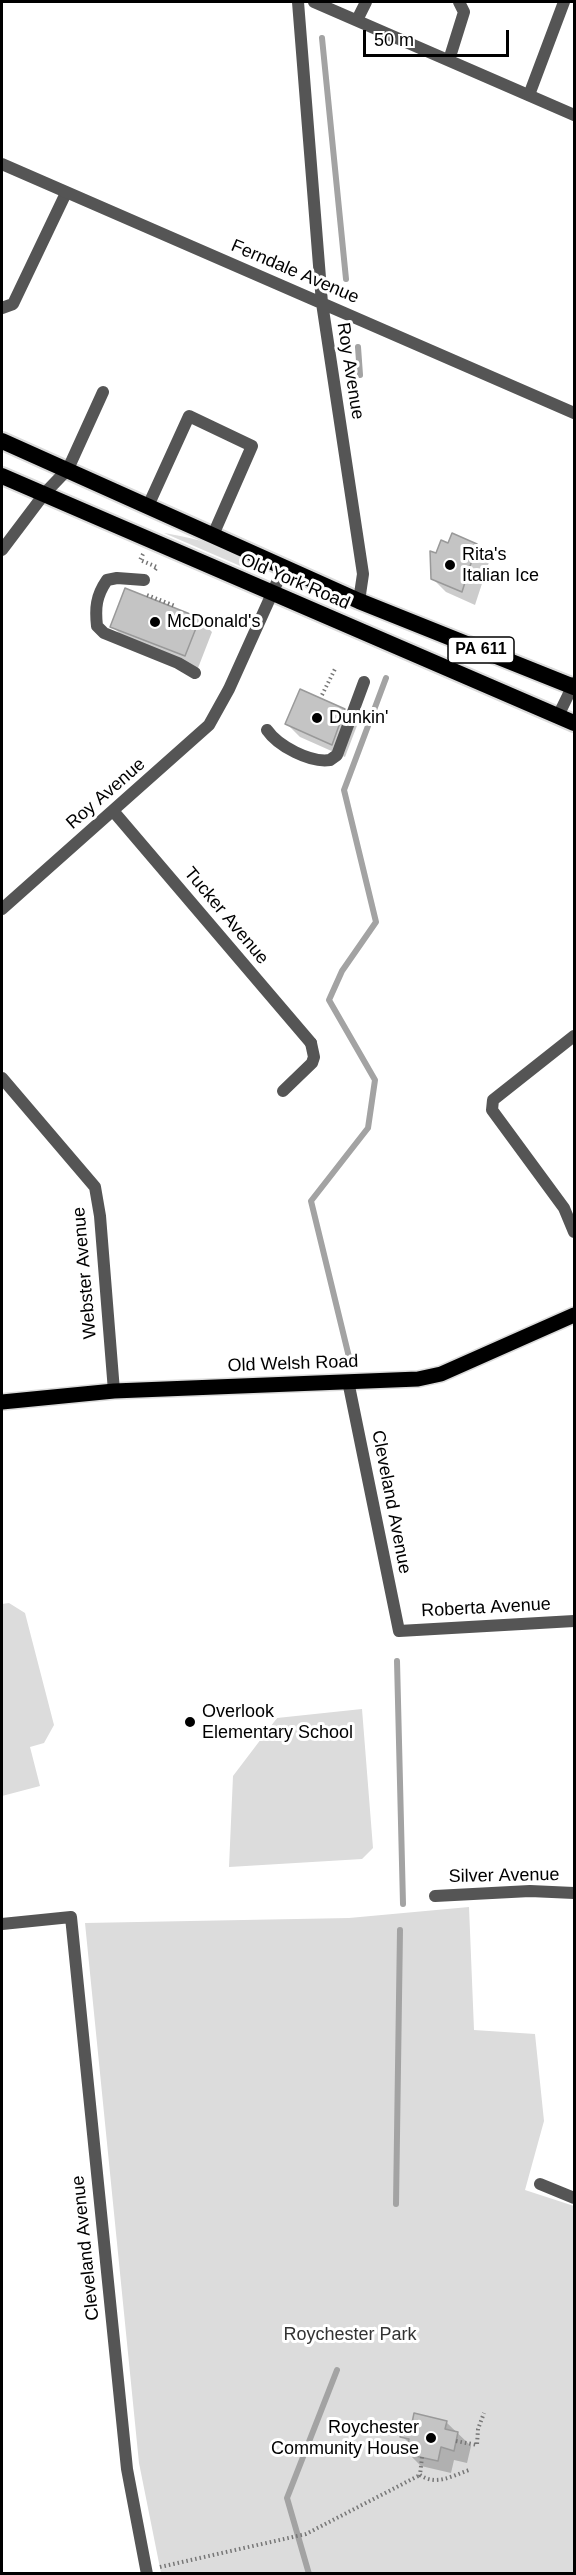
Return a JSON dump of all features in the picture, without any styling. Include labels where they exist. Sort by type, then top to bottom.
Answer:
[{"type":"highway","name":"Old York Road","points":[[2,441],[359,601],[574,685]]},
{"type":"highway","name":"Old York Road","points":[[2,476],[270,594],[574,723]]},
{"type":"main road","name":"Old Welsh Road","points":[[2,1402],[114,1391],[418,1379],[441,1374],[574,1315]]},
{"type":"street","name":"Roy Avenue","points":[[298,2],[322,303],[363,574],[359,601]]},
{"type":"street","points":[[314,2],[574,115]]},
{"type":"street","points":[[357,20],[366,2]]},
{"type":"street","points":[[449,60],[464,12],[459,2]]},
{"type":"street","points":[[529,95],[564,2]]},
{"type":"street","name":"Ferndale Avenue","points":[[2,164],[574,413]]},
{"type":"street","points":[[2,308],[13,304],[66,193]]},
{"type":"street","points":[[2,550],[45,493],[68,470],[103,392]]},
{"type":"street","points":[[148,506],[189,416],[252,446],[213,535]]},
{"type":"street","name":"Roy Avenue","points":[[2,909],[114,812],[209,725],[229,689],[284,567]]},
{"type":"street","points":[[144,580],[117,578],[107,580],[99,591],[95,605],[97,626],[104,633],[178,663],[195,673]]},
{"type":"street","points":[[267,730],[275,741],[308,756],[330,760],[337,755],[364,682]]},
{"type":"street","points":[[558,716],[574,685]]},
{"type":"street","name":"Tucker Avenue","points":[[114,812],[311,1043],[314,1057],[312,1063],[283,1091]]},
{"type":"street","points":[[574,1036],[493,1100],[492,1110],[564,1208],[574,1232]]},
{"type":"street","name":"Webster Avenue","points":[[2,1078],[95,1187],[100,1216],[114,1391]]},
{"type":"street","name":"Cleveland Avenue","points":[[348,1381],[399,1631]]},
{"type":"street","name":"Roberta Avenue","points":[[399,1631],[574,1621]]},
{"type":"street","name":"Silver Avenue","points":[[435,1896],[530,1891],[574,1893]]},
{"type":"street","name":"Cleveland Avenue","points":[[2,1924],[71,1917],[127,2469],[151,2571]]},
{"type":"street","points":[[540,2184],[574,2198]]},
{"type":"path","points":[[144,593],[175,606]]},
{"type":"path","points":[[322,695],[334,669]]},
{"type":"path","points":[[456,2441],[477,2445],[480,2419],[484,2413]]},
{"type":"path","points":[[420,2475],[422,2457]]},
{"type":"path","points":[[420,2475],[429,2481],[440,2480],[469,2470]]},
{"type":"path","points":[[151,2571],[306,2534],[420,2475]]},
{"type":"green space","points":[[164,533],[221,547],[248,564],[245,568]]},
{"type":"green space","points":[[9,1603],[25,1613],[54,1725],[44,1743],[30,1747],[40,1786],[2,1796],[2,1604]]},
{"type":"green space","points":[[362,1709],[373,1848],[362,1859],[229,1867],[233,1776],[277,1718]]},
{"type":"green space","name":"Roychester Park","points":[[469,1907],[474,2030],[535,2034],[544,2121],[525,2190],[574,2206],[574,2573],[161,2573],[139,2463],[85,1923],[349,1918]]},
{"type":"building","name":"Rita's Italian Ice","points":[[452,533],[477,544],[462,592],[431,579],[430,551],[436,553],[441,540],[448,543]]},
{"type":"building","name":"McDonald's","points":[[125,588],[200,618],[185,656],[110,627]]},
{"type":"building","name":"Dunkin'","points":[[300,689],[345,709],[332,745],[285,724]]},
{"type":"building","name":"Roychester Community House","points":[[414,2413],[447,2421],[445,2429],[458,2432],[454,2451],[441,2447],[438,2461],[406,2454],[409,2439],[400,2437],[403,2421],[412,2423]]},
{"type":"waterway","points":[[322,38],[346,279]]},
{"type":"waterway","points":[[358,347],[360,375]]},
{"type":"waterway","points":[[349,1357],[311,1201],[368,1128],[375,1080],[329,1000],[342,971],[376,922],[344,790],[386,678]]},
{"type":"waterway","points":[[397,1661],[403,1904]]},
{"type":"waterway","points":[[396,2204],[400,1930]]},
{"type":"waterway","points":[[309,2574],[287,2498],[337,2370]]},
{"type":"place","name":"Rita's Italian Ice","points":[[450,565]]},
{"type":"place","name":"McDonald's","points":[[155,622]]},
{"type":"place","name":"Dunkin'","points":[[317,718]]},
{"type":"place","name":"Overlook Elementary School","points":[[190,1722]]},
{"type":"place","name":"Roychester Community House","points":[[431,2438]]}]
